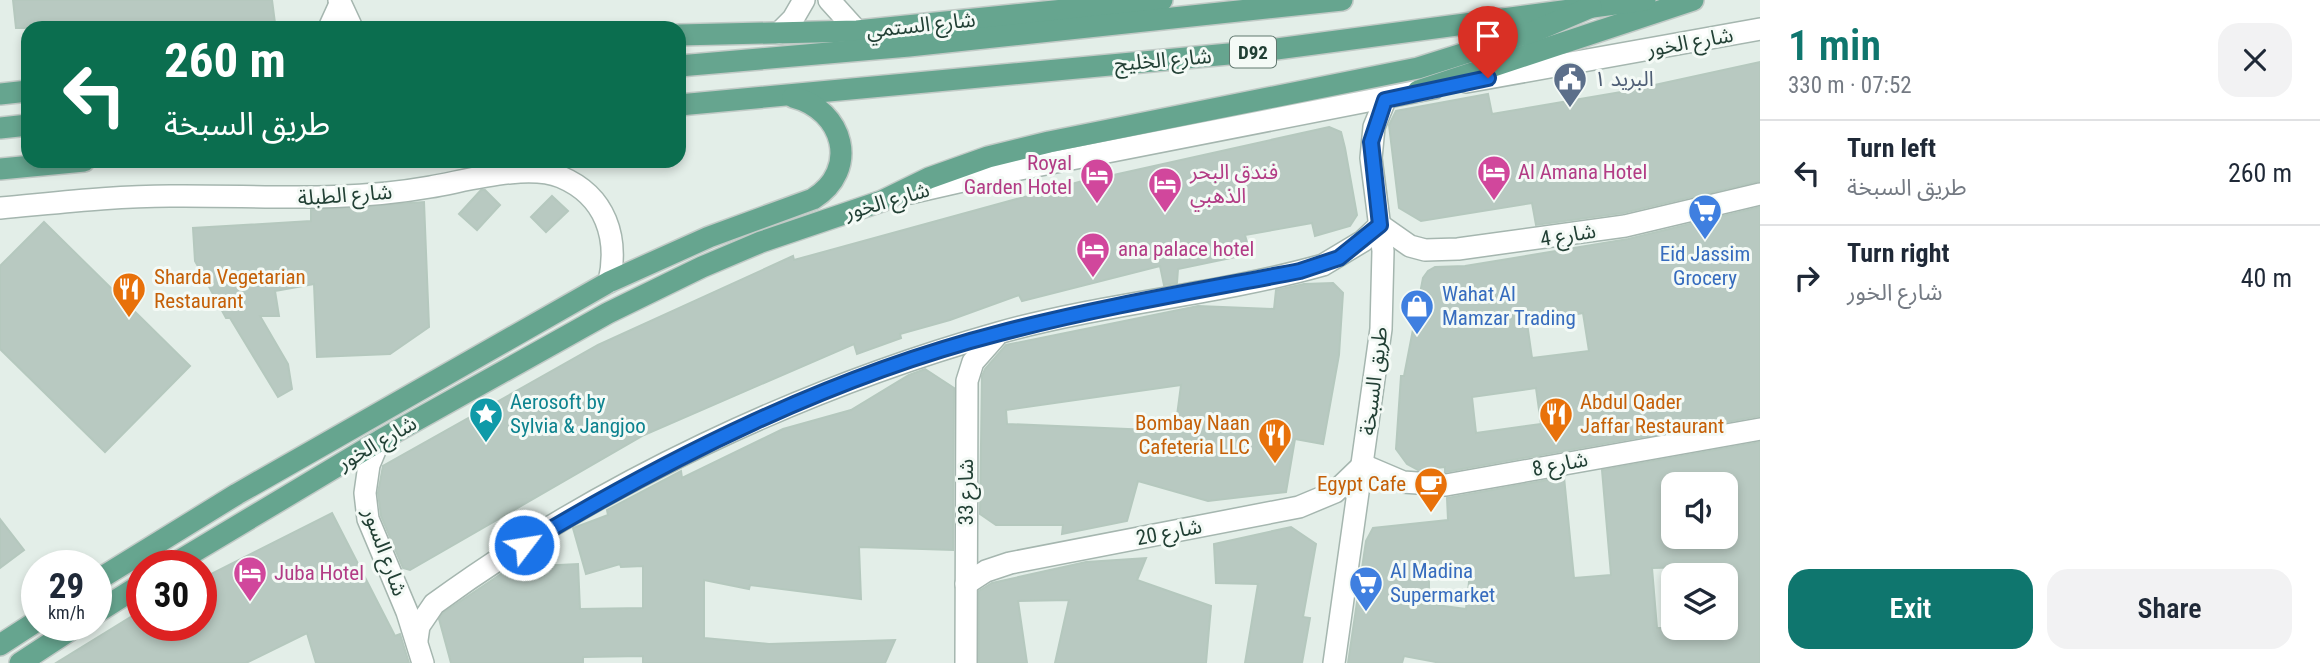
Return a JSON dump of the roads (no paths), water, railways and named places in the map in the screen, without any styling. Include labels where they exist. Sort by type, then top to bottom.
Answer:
[{"type":"main road","name":"شارع الستمي","points":[[686,35],[857,31],[1162,0]]},
{"type":"main road","name":"شارع الخليج","points":[[686,65],[909,46],[1342,0]]},
{"type":"main road","name":"شارع الخليج","points":[[686,103],[1261,51],[1645,0]]},
{"type":"main road","points":[[1418,91],[1693,0]]},
{"type":"main road","points":[[882,201],[929,178],[988,157],[1049,142],[1418,68],[1500,43],[1591,7]]},
{"type":"main road","points":[[0,94],[21,92]]},
{"type":"main road","name":"شارع الخور","points":[[112,571],[237,494],[610,282],[709,237],[813,199],[826,191],[841,162],[836,130],[815,105],[784,95]]},
{"type":"main road","points":[[0,128],[21,126]]},
{"type":"main road","points":[[0,169],[21,167]]},
{"type":"main road","name":"شارع الخور","points":[[197,550],[379,441],[644,293],[761,242],[882,201]]},
{"type":"main road","points":[[0,645],[21,631]]},
{"type":"main road","points":[[20,663],[54,641]]},
{"type":"street","points":[[779,33],[793,19],[804,0]]},
{"type":"street","points":[[829,0],[857,31]]},
{"type":"street","points":[[332,21],[340,2]]},
{"type":"street","points":[[340,2],[349,21]]},
{"type":"street","name":"شارع الخور","points":[[882,201],[989,175],[1385,100],[1418,91],[1760,29]]},
{"type":"street","name":"طريق السبخة","points":[[1334,663],[1383,303],[1380,225],[1371,142],[1385,100]]},
{"type":"street","name":"شارع الطبلة","points":[[0,208],[134,197],[344,197],[508,174],[543,173],[578,185],[594,200],[606,217],[613,237],[614,259],[610,282]]},
{"type":"street","name":"شارع 4","points":[[1380,225],[1410,246],[1425,250],[1458,249],[1625,226],[1760,194]]},
{"type":"street","points":[[417,640],[425,614],[445,596],[594,503],[672,461],[832,390],[999,333],[1312,268],[1339,258],[1380,225]]},
{"type":"street","name":"شارع 33","points":[[966,663],[967,381],[973,362],[984,346],[999,333]]},
{"type":"street","name":"شارع 8","points":[[1363,465],[1403,482],[1446,485],[1760,429]]},
{"type":"street","name":"شارع السور","points":[[379,441],[369,465],[365,493],[368,519],[424,663]]},
{"type":"street","name":"شارع 20","points":[[966,584],[986,570],[1010,563],[1308,504],[1335,492],[1363,465]]},
{"type":"place","name":"البريد ١","points":[[1570,109]]},
{"type":"place","name":"Al Amana Hotel","points":[[1494,202]]},
{"type":"place","name":"Royal Garden Hotel","points":[[1097,205]]},
{"type":"place","name":"فندق البحر الذهبي","points":[[1165,214]]},
{"type":"place","name":"Eid Jassim Grocery","points":[[1705,241]]},
{"type":"place","name":"ana palace hotel","points":[[1093,279]]},
{"type":"place","name":"Sharda Vegetarian Restaurant","points":[[129,319]]},
{"type":"place","name":"Wahat Al Mamzar Trading","points":[[1417,336]]},
{"type":"place","name":"Aerosoft by Sylvia & Jangjoo","points":[[486,444]]},
{"type":"place","name":"Abdul Qader Jaffar Restaurant","points":[[1556,444]]},
{"type":"place","name":"Bombay Naan Cafeteria LLC","points":[[1275,465]]},
{"type":"place","name":"Egypt Cafe","points":[[1431,514]]},
{"type":"place","name":"Juba Hotel","points":[[250,603]]},
{"type":"place","name":"Al Madina Supermarket","points":[[1366,613]]}]
